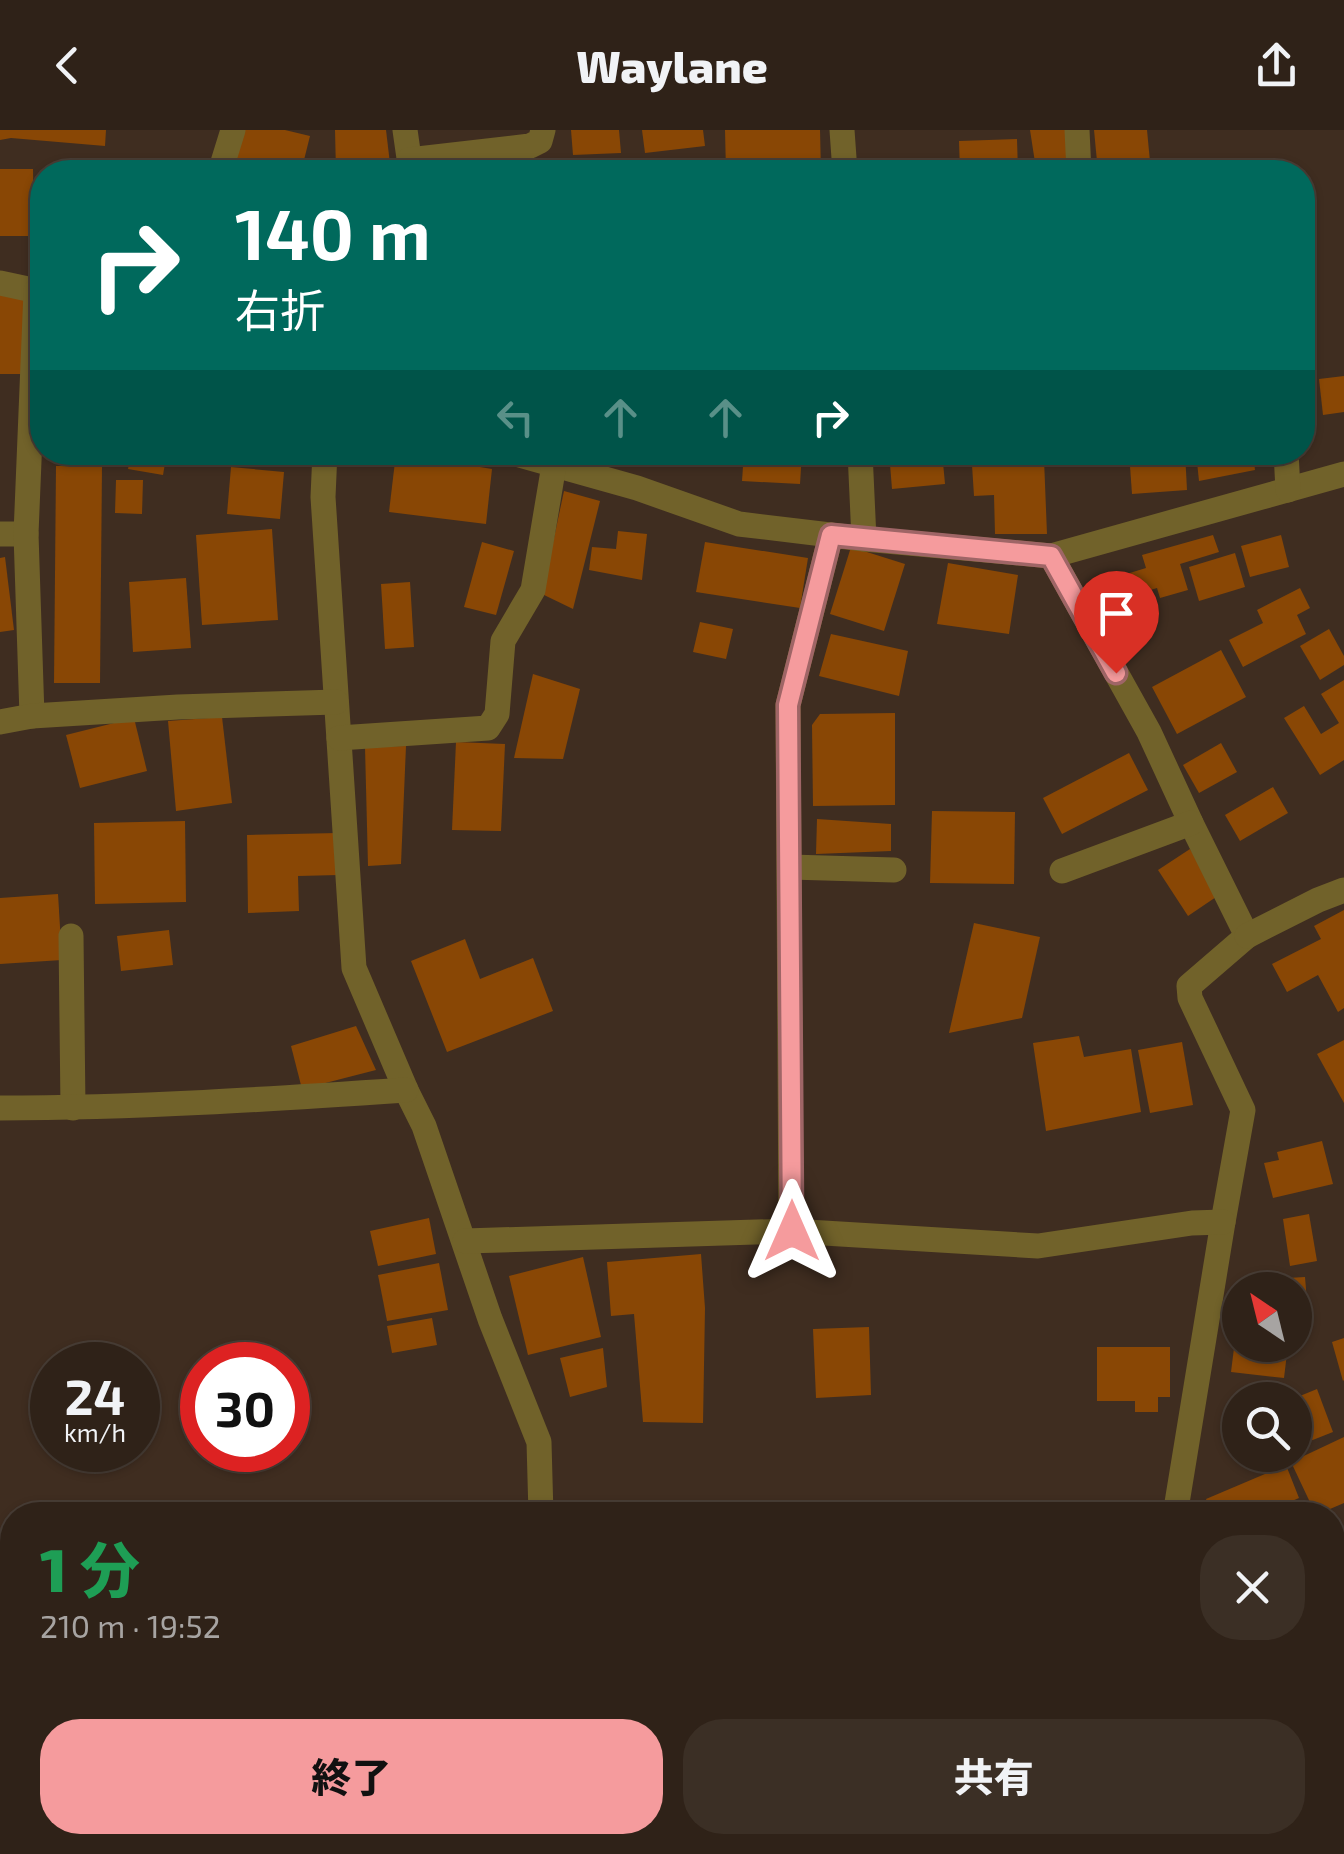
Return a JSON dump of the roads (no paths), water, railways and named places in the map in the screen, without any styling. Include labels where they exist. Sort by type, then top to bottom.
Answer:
[{"type":"street","points":[[224,160],[233,130]]},
{"type":"street","points":[[405,130],[409,160]]},
{"type":"street","points":[[446,160],[530,146],[540,141],[544,130]]},
{"type":"street","points":[[842,130],[844,160]]},
{"type":"street","points":[[1077,130],[1078,160]]},
{"type":"street","points":[[0,283],[30,289]]},
{"type":"street","points":[[30,375],[13,534],[32,716]]},
{"type":"street","points":[[324,465],[323,497],[354,968],[424,1126],[490,1318],[539,1442],[541,1502]]},
{"type":"street","points":[[339,738],[488,728],[497,714],[503,642],[533,590],[554,465],[637,488],[739,524],[1051,556],[1344,474]]},
{"type":"street","points":[[861,465],[864,539]]},
{"type":"street","points":[[1287,465],[1288,490]]},
{"type":"street","points":[[792,1231],[788,705],[831,535]]},
{"type":"street","points":[[1051,556],[1149,732],[1247,936]]},
{"type":"street","points":[[0,722],[32,716],[178,707],[336,702]]},
{"type":"street","points":[[1062,871],[1191,824]]},
{"type":"street","points":[[790,868],[894,870]]},
{"type":"street","points":[[1177,1502],[1243,1110],[1190,998],[1190,986],[1247,936],[1344,890]]},
{"type":"street","points":[[71,936],[73,1108]]},
{"type":"street","points":[[0,1108],[240,1101],[406,1090]]},
{"type":"street","points":[[465,1241],[792,1231],[1038,1246],[1222,1222]]}]
